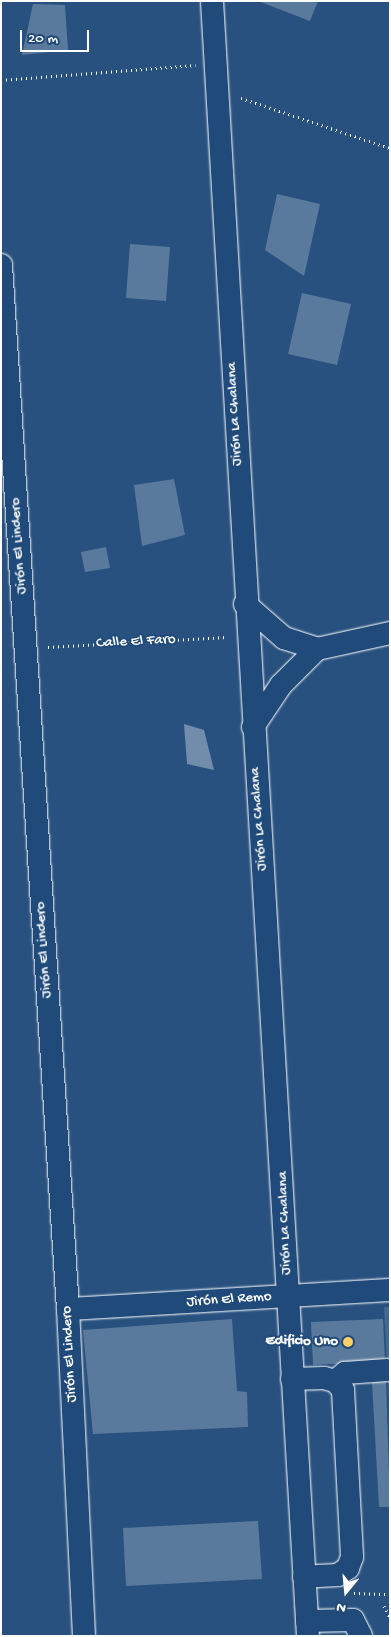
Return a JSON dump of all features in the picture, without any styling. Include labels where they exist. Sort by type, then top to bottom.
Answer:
[{"type":"street","name":"Jirón La Chalana","points":[[212,1],[219,91],[245,604],[288,1246],[287,1296],[307,1628]]},
{"type":"street","points":[[217,62],[228,1]]},
{"type":"street","name":"Jirón El Lindero","points":[[1,265],[68,1310],[84,1636]]},
{"type":"street","points":[[245,604],[269,629],[317,649]]},
{"type":"street","points":[[253,727],[281,685],[317,649],[390,633]]},
{"type":"street","name":"Jirón El Remo","points":[[68,1310],[390,1290]]},
{"type":"street","points":[[292,1379],[335,1381],[345,1373],[387,1370]]},
{"type":"street","points":[[304,1577],[338,1575],[348,1568],[352,1557],[343,1390],[335,1381]]},
{"type":"street","points":[[307,1628],[354,1620],[361,1636]]},
{"type":"path","points":[[1,80],[217,62]]},
{"type":"path","points":[[219,91],[390,148]]},
{"type":"path","name":"Calle El Faro","points":[[25,648],[247,636]]},
{"type":"path","points":[[383,1595],[390,1594]]},
{"type":"path","points":[[384,1606],[390,1618]]},
{"type":"shaded area","points":[[184,724],[204,730],[214,770],[187,764]]},
{"type":"shaded area","points":[[384,1307],[390,1307],[390,1418],[387,1365]]},
{"type":"building","points":[[258,1],[318,1],[310,21]]},
{"type":"building","points":[[33,4],[65,5],[68,50],[22,55]]},
{"type":"building","points":[[277,194],[320,204],[304,276],[265,250]]},
{"type":"building","points":[[130,244],[170,247],[166,301],[126,298]]},
{"type":"building","points":[[302,293],[351,304],[337,365],[288,354]]},
{"type":"building","points":[[174,479],[185,535],[142,546],[134,485]]},
{"type":"building","points":[[106,547],[110,568],[85,572],[81,552]]},
{"type":"building","points":[[232,1319],[237,1391],[247,1392],[248,1427],[93,1434],[83,1330]]},
{"type":"building","name":"Edificio Uno","points":[[383,1319],[385,1361],[313,1365],[311,1322]]},
{"type":"building","points":[[386,1381],[390,1507],[379,1507],[372,1382]]},
{"type":"building","points":[[258,1521],[262,1579],[126,1586],[123,1528]]},
{"type":"place","name":"Edificio Uno","points":[[348,1342]]}]
